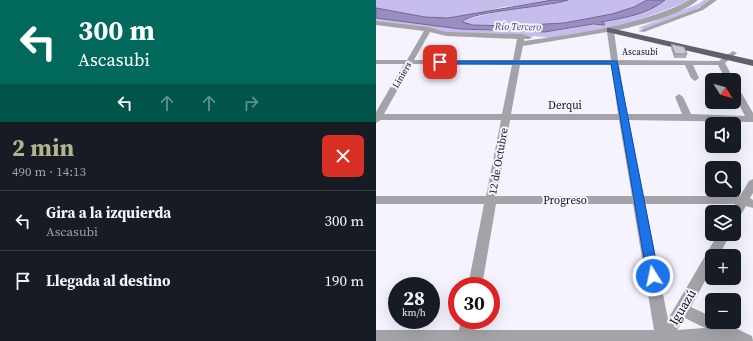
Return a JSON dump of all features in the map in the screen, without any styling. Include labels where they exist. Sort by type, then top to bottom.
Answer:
[{"type":"main road","points":[[625,27],[731,55],[753,63]]},
{"type":"main road","points":[[610,30],[731,55],[753,57]]},
{"type":"street","points":[[376,23],[428,29],[446,34],[520,40],[553,39],[625,27],[660,15],[695,0]]},
{"type":"street","points":[[642,31],[701,9],[714,0]]},
{"type":"street","name":"Liniers","points":[[376,118],[428,29]]},
{"type":"street","points":[[610,30],[623,117],[664,339]]},
{"type":"street","name":"12 de Octubre","points":[[477,277],[520,40]]},
{"type":"street","points":[[726,73],[721,63],[731,55]]},
{"type":"street","name":"Ascasubi","points":[[376,62],[721,63]]},
{"type":"street","points":[[688,62],[695,78]]},
{"type":"street","points":[[679,97],[688,117]]},
{"type":"street","points":[[741,99],[752,119]]},
{"type":"street","name":"Derqui","points":[[376,118],[688,117],[752,119]]},
{"type":"street","points":[[741,210],[748,202],[753,183]]},
{"type":"street","name":"Progreso","points":[[376,200],[639,200],[748,202]]},
{"type":"street","name":"Iguazú","points":[[664,339],[705,269]]},
{"type":"street","points":[[682,310],[746,341]]},
{"type":"street","points":[[465,339],[467,329]]},
{"type":"street","points":[[376,337],[465,339],[664,339],[730,334]]},
{"type":"shaded area","points":[[376,0],[553,0],[535,4],[504,7],[462,17],[436,18],[416,16],[376,8]]},
{"type":"shaded area","points":[[568,0],[647,0],[632,8],[614,14],[574,22],[532,25],[478,25],[462,22],[462,20],[509,9],[549,5]]},
{"type":"shaded area","points":[[665,0],[692,0],[623,26],[553,38],[510,34],[448,33],[429,28],[376,21],[376,18],[502,32],[544,32],[605,24],[601,22],[642,12]]},
{"type":"shaded area","points":[[704,0],[711,0],[679,17],[644,29],[638,28],[698,4]]},
{"type":"water","name":"Río Tercero","points":[[553,0],[568,0],[558,3],[479,15],[468,18],[462,22],[473,25],[511,26],[564,23],[612,14],[634,7],[647,0],[665,0],[642,12],[601,22],[605,24],[604,25],[593,24],[545,32],[460,29],[376,18],[376,8],[425,17],[448,18]]},
{"type":"building","points":[[671,44],[684,47],[687,54],[675,54]]},
{"type":"route","points":[[440,62],[614,62],[653,276]]}]
